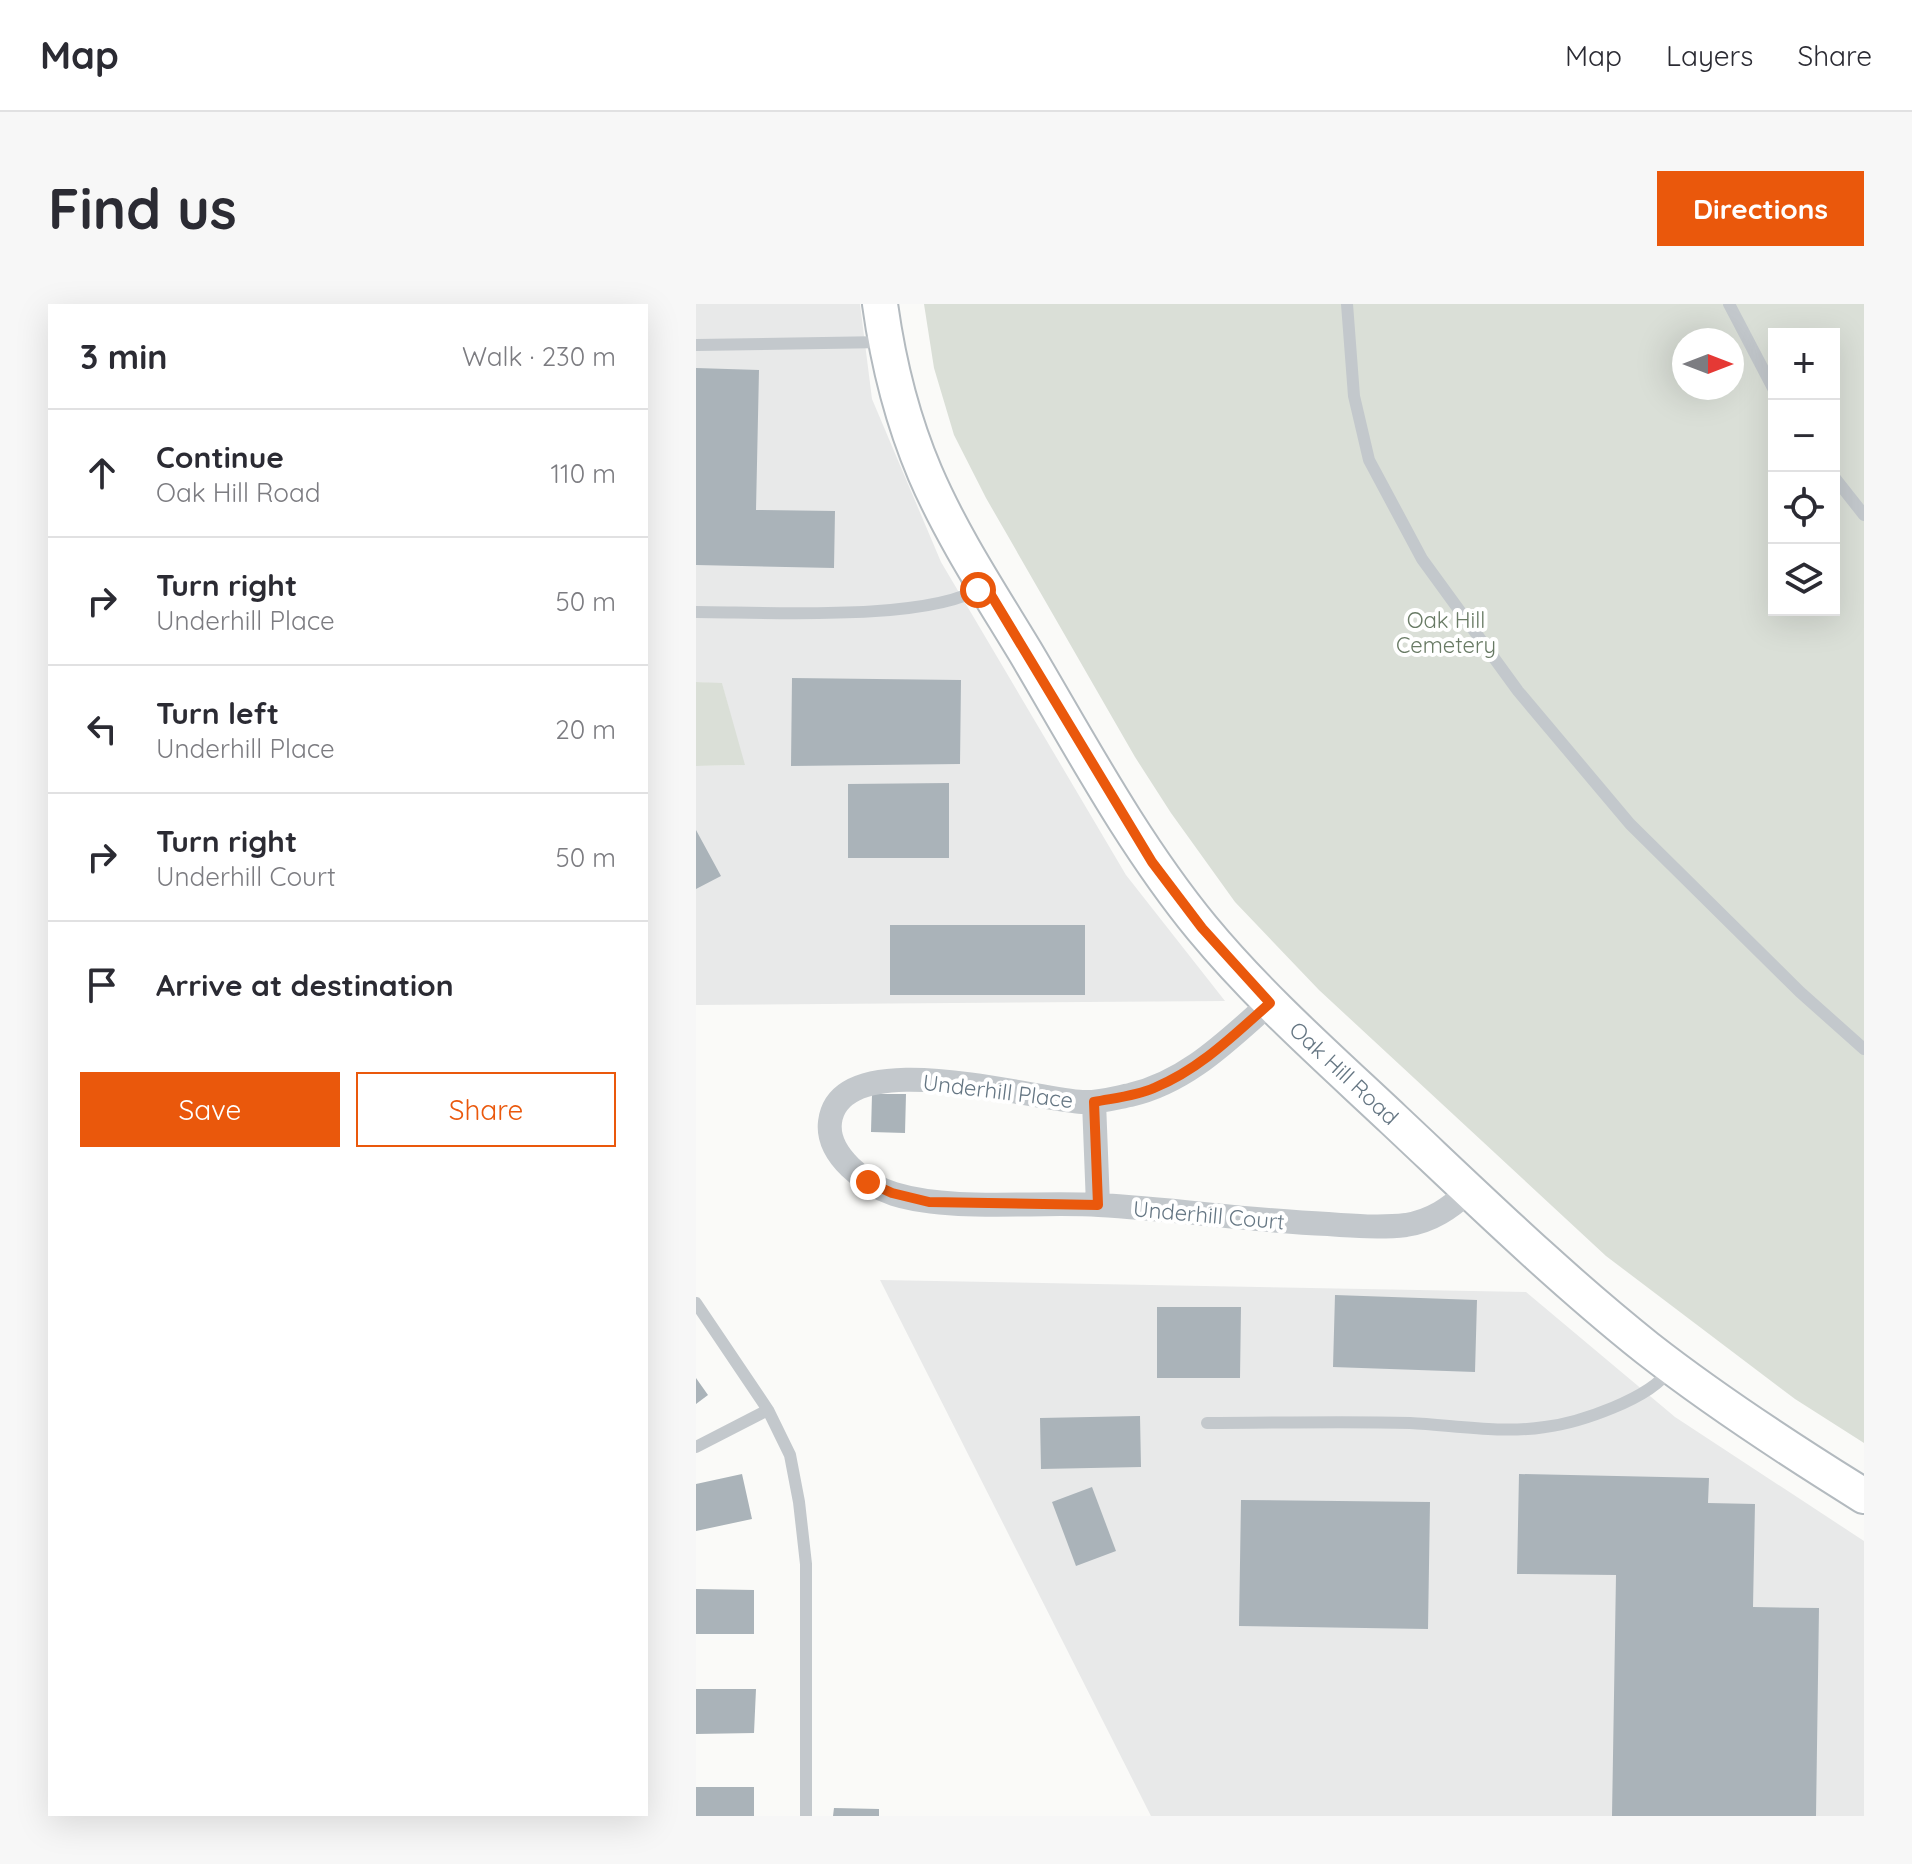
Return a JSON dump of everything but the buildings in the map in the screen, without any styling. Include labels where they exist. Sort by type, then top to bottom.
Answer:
[{"type":"main road","name":"Oak Hill Road","points":[[880,304],[905,420],[926,476],[985,585],[1152,862],[1202,928],[1270,1003],[1605,1314],[1717,1400],[1864,1496]]},
{"type":"street","name":"Underhill Place","points":[[830,1127],[835,1108],[849,1095],[873,1085],[902,1079],[966,1083],[1082,1102],[1153,1089],[1209,1057],[1270,1003]]},
{"type":"street","name":"Underhill Place","points":[[1094,1102],[1098,1205]]},
{"type":"street","name":"Underhill Court","points":[[830,1127],[831,1141],[841,1157],[868,1182],[892,1193],[929,1202],[1098,1205],[1295,1223],[1402,1226],[1422,1222],[1447,1210],[1469,1191]]},
{"type":"lane","points":[[1347,304],[1354,396],[1369,460],[1422,559],[1518,691],[1630,824],[1800,992],[1864,1049]]},
{"type":"lane","points":[[1729,304],[1768,379]]},
{"type":"lane","points":[[696,345],[887,343]]},
{"type":"lane","points":[[1840,485],[1864,515]]},
{"type":"lane","points":[[696,612],[892,611],[946,601],[985,585]]},
{"type":"lane","points":[[696,1303],[768,1410],[790,1455],[806,1564],[806,1816]]},
{"type":"lane","points":[[1207,1423],[1408,1423],[1543,1428],[1582,1419],[1633,1397],[1654,1385],[1671,1366]]},
{"type":"lane","points":[[696,1447],[768,1410]]},
{"type":"shaded area","points":[[696,304],[860,304],[872,399],[941,562],[1126,875],[1225,1001],[696,1005],[696,766],[744,765],[722,684],[696,682]]},
{"type":"shaded area","points":[[880,1280],[1526,1292],[1675,1417],[1864,1541],[1864,1816],[1151,1816]]},
{"type":"green space","name":"Oak Hill Cemetery","points":[[924,304],[1864,304],[1864,1443],[1795,1399],[1606,1256],[1319,990],[1235,902],[1135,757],[986,498],[954,435],[934,368]]},
{"type":"green space","points":[[696,682],[722,683],[745,765],[696,766]]},
{"type":"route","points":[[868,1182],[892,1193],[929,1202],[1098,1205],[1094,1102],[1153,1089],[1175,1078],[1209,1057],[1270,1003],[1202,928],[1152,862],[985,585],[978,590]]}]
